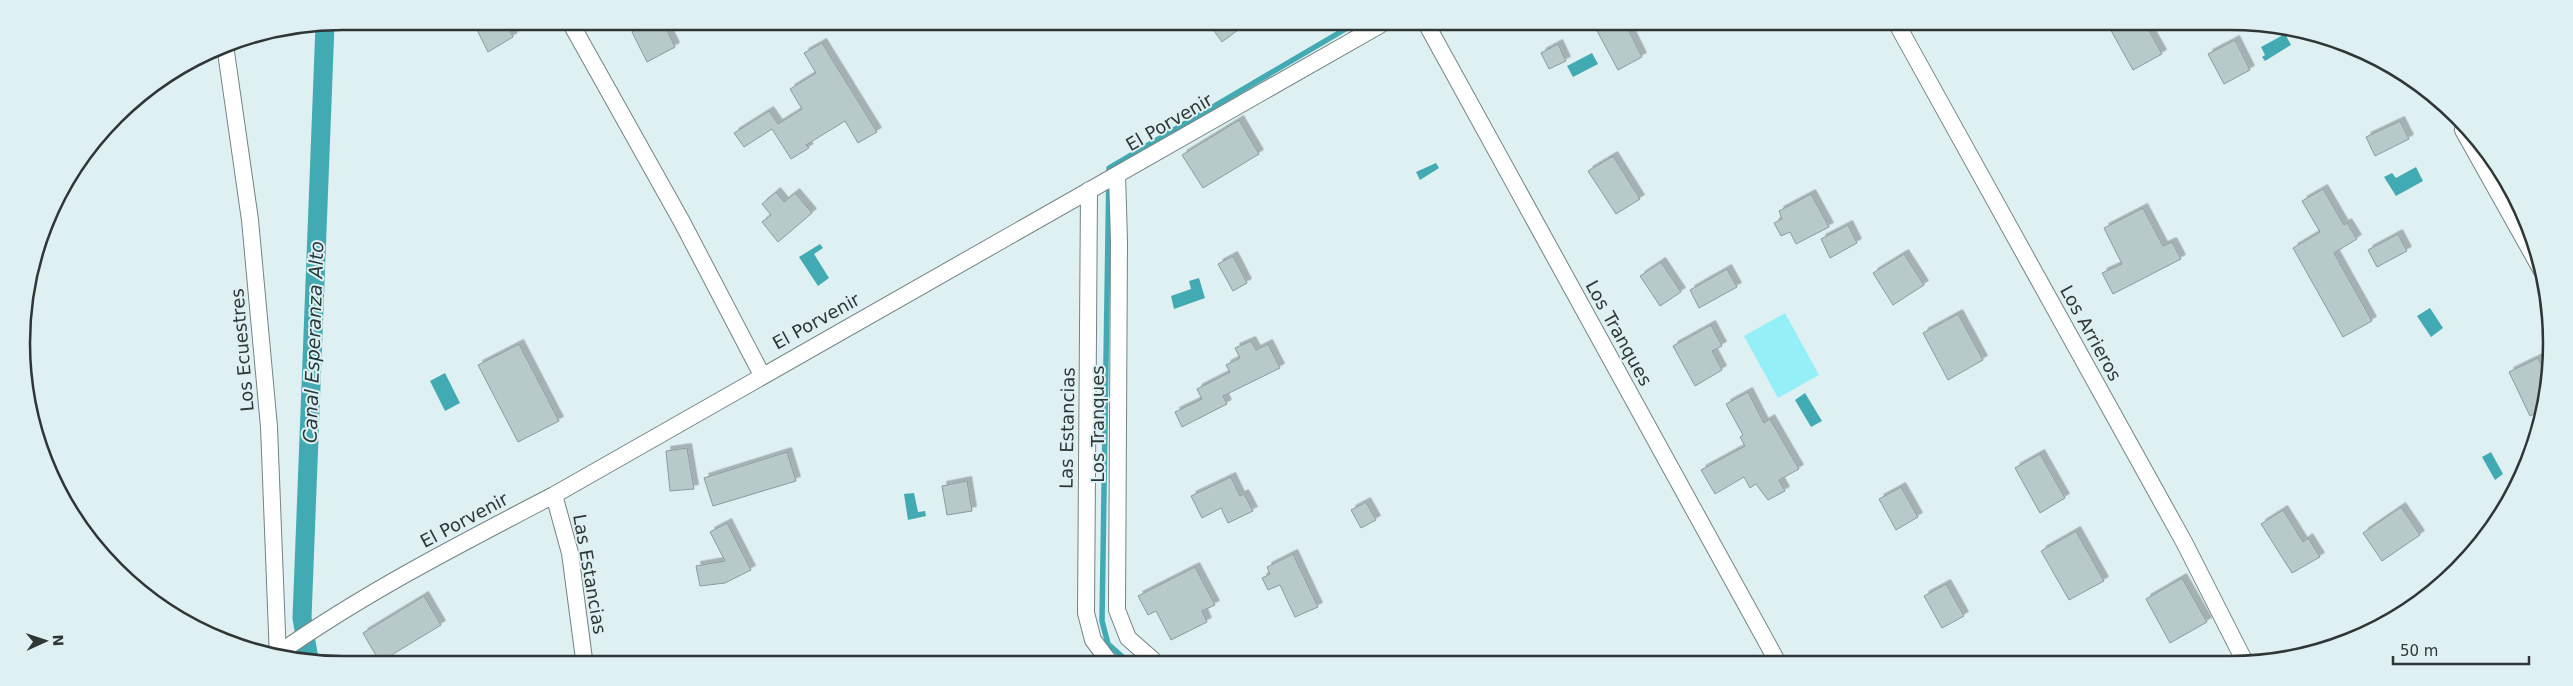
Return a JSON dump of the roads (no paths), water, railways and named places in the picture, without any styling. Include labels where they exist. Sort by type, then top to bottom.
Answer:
[{"type":"street","points":[[574,30],[682,222],[762,375]]},
{"type":"street","name":"El Porvenir","points":[[284,650],[320,624],[419,566],[554,495],[1369,30]]},
{"type":"street","name":"Los Tranques","points":[[1430,30],[1774,656]]},
{"type":"street","name":"Los Arrieros","points":[[1900,30],[2184,542],[2243,655]]},
{"type":"street","name":"Los Ecuestres","points":[[226,53],[250,220],[269,427],[278,649]]},
{"type":"street","points":[[2470,143],[2526,243]]},
{"type":"street","name":"Los Tranques","points":[[1117,174],[1119,241],[1117,610],[1128,638],[1148,656]]},
{"type":"street","name":"Las Estancias","points":[[1089,190],[1086,613],[1093,640],[1105,656]]},
{"type":"street","name":"Las Estancias","points":[[554,495],[570,553],[584,656]]},
{"type":"waterway","points":[[1122,656],[1108,644],[1102,621],[1109,168],[1344,30]]},
{"type":"waterway","name":"Canal Esperanza Alto","points":[[308,654],[302,618],[325,31]]}]
